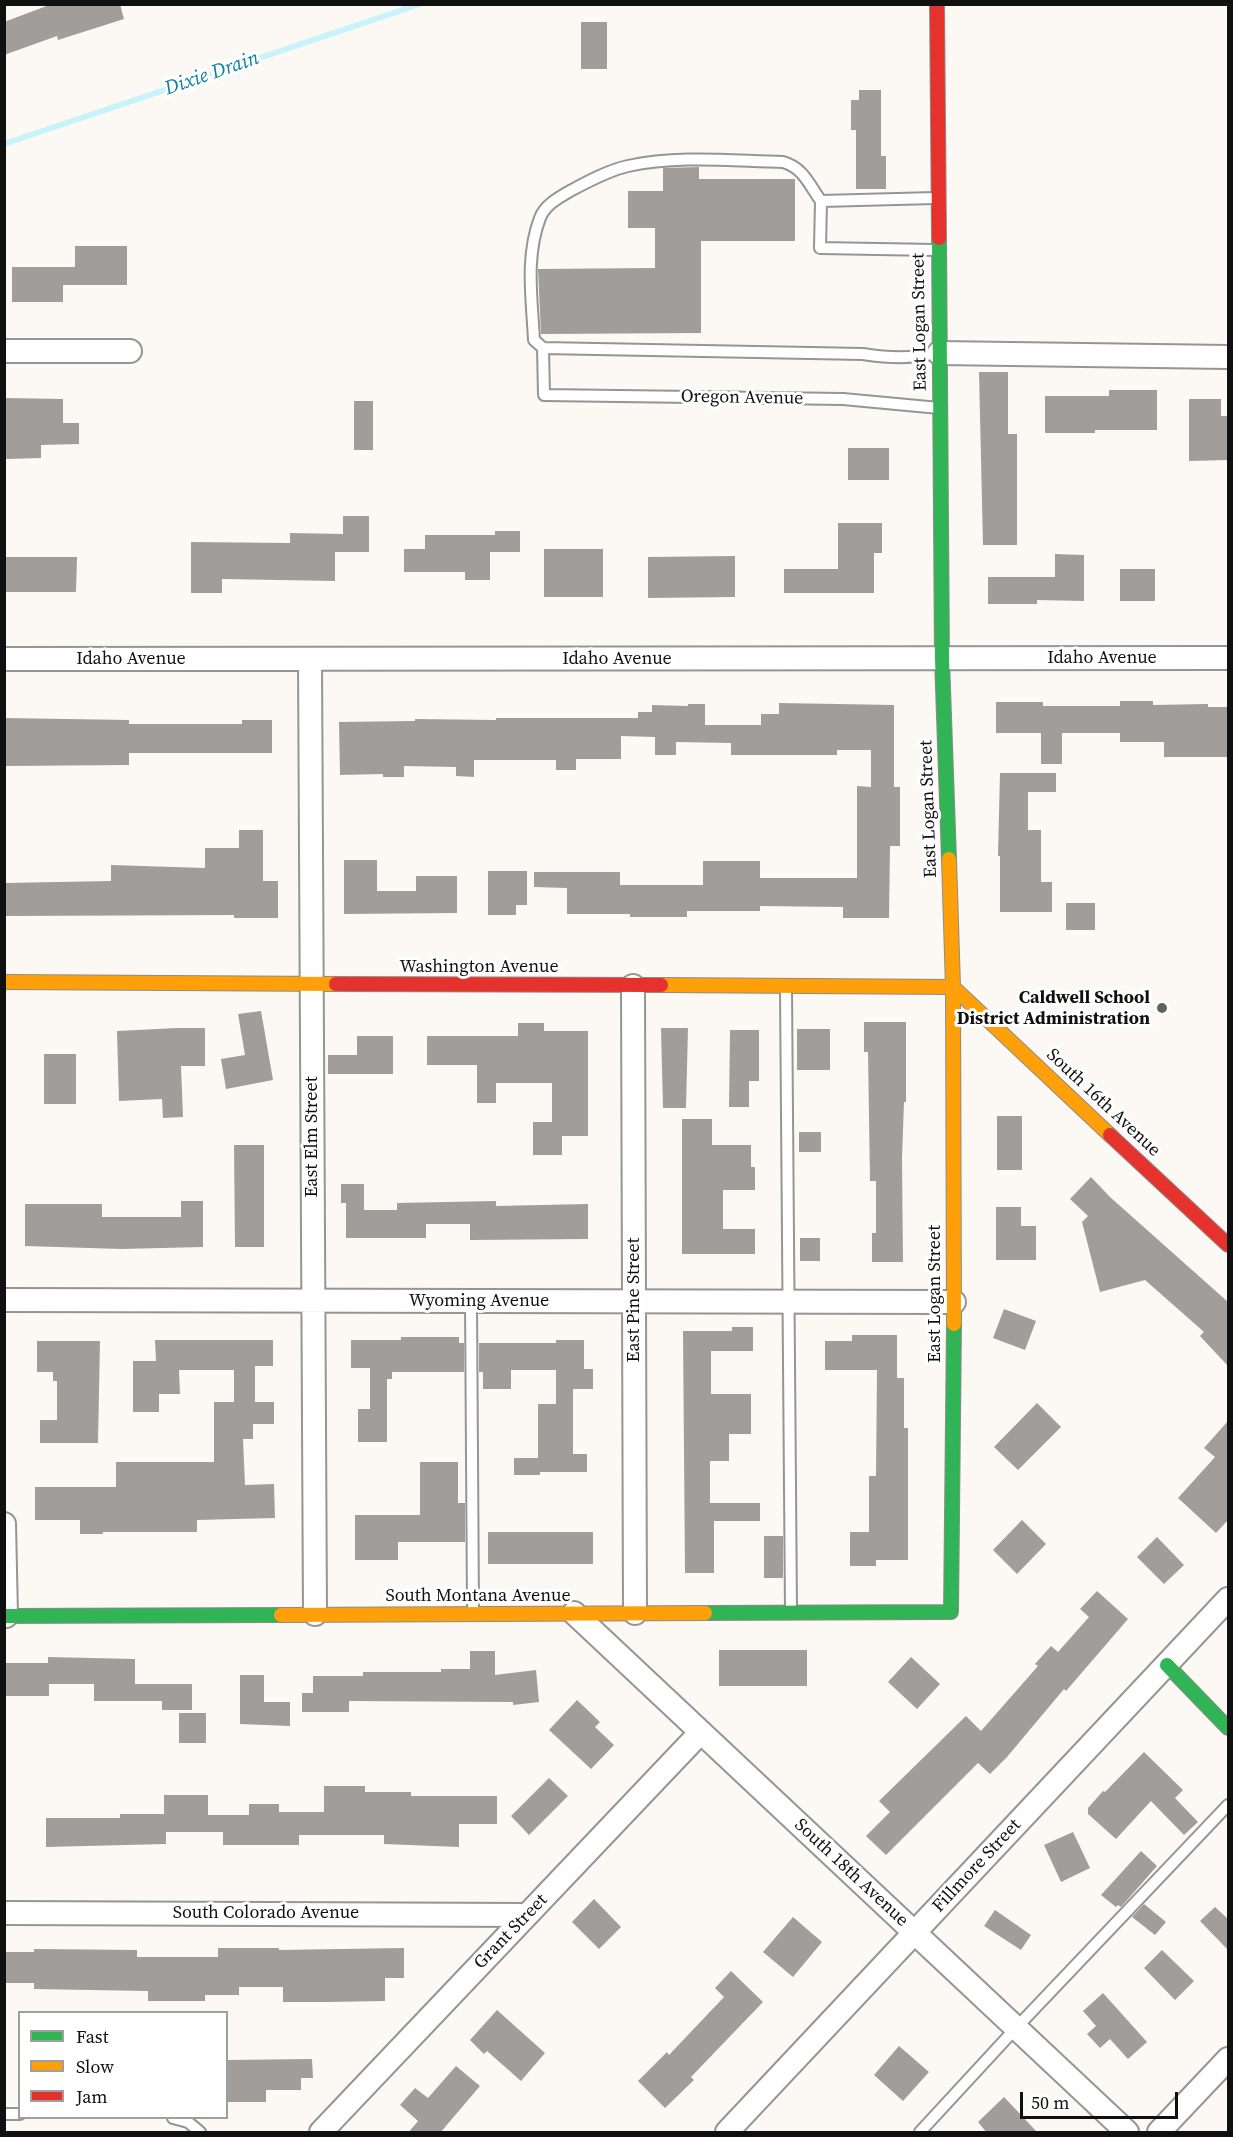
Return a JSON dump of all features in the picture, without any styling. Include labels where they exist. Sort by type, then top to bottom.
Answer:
[{"type":"street","name":"East Logan Street","points":[[937,4],[942,658],[952,987],[954,1302],[951,1612]]},
{"type":"street","points":[[4,351],[130,351]]},
{"type":"street","points":[[939,353],[1228,357]]},
{"type":"street","name":"Idaho Avenue","points":[[4,658],[1228,658]]},
{"type":"street","name":"East Elm Street","points":[[310,659],[315,1614]]},
{"type":"street","name":"Washington Avenue","points":[[4,982],[952,987]]},
{"type":"street","name":"East Pine Street","points":[[633,986],[635,1613]]},
{"type":"street","name":"South 16th Avenue","points":[[952,987],[1218,1229],[1228,1245]]},
{"type":"street","name":"Wyoming Avenue","points":[[4,1300],[954,1302]]},
{"type":"street","points":[[4,1524],[5,1616]]},
{"type":"street","name":"Fillmore Street","points":[[727,2133],[1228,1599]]},
{"type":"street","name":"South Montana Avenue","points":[[5,1616],[951,1612]]},
{"type":"street","name":"South 18th Avenue","points":[[574,1613],[1127,2133]]},
{"type":"street","points":[[1167,1665],[1228,1728]]},
{"type":"street","name":"Grant Street","points":[[321,2133],[701,1732]]},
{"type":"street","name":"South Colorado Avenue","points":[[4,1913],[527,1915]]},
{"type":"street","points":[[1160,2133],[1228,2059]]},
{"type":"lane","points":[[938,250],[820,248],[821,201],[804,174],[793,165],[783,162],[667,160],[626,166],[582,184],[552,202],[541,216],[531,249],[531,289],[534,340],[543,348],[863,354],[891,358],[915,358],[939,353]]},
{"type":"lane","points":[[821,201],[937,198]]},
{"type":"lane","name":"Oregon Avenue","points":[[543,348],[544,395],[843,399],[939,408]]},
{"type":"lane","points":[[786,986],[791,1612]]},
{"type":"lane","points":[[471,1301],[473,1614]]},
{"type":"lane","points":[[920,2133],[1228,1804]]},
{"type":"lane","points":[[177,2119],[188,2122],[200,2133]]},
{"type":"building","points":[[52,4],[120,4],[124,19],[58,40],[57,36],[4,55],[4,22]]},
{"type":"building","points":[[581,22],[607,22],[607,69],[581,69]]},
{"type":"building","points":[[859,90],[881,90],[881,156],[886,156],[886,189],[856,189],[856,130],[851,130],[851,100],[859,100]]},
{"type":"building","points":[[699,167],[699,179],[795,179],[795,241],[701,241],[701,333],[541,334],[538,269],[655,268],[655,228],[628,228],[628,191],[663,191],[663,168]]},
{"type":"building","points":[[75,246],[127,246],[127,285],[63,285],[63,302],[12,302],[12,267],[75,267]]},
{"type":"building","points":[[979,372],[1008,372],[1008,434],[1017,434],[1017,545],[983,545]]},
{"type":"building","points":[[1109,390],[1157,390],[1157,430],[1045,433],[1045,396],[1109,396]]},
{"type":"building","points":[[5,398],[63,399],[63,423],[79,423],[79,444],[41,445],[41,458],[6,459]]},
{"type":"building","points":[[1189,399],[1221,399],[1221,416],[1228,416],[1228,460],[1189,461]]},
{"type":"building","points":[[354,401],[373,401],[373,450],[354,450]]},
{"type":"building","points":[[848,448],[889,448],[889,480],[848,480]]},
{"type":"building","points":[[343,516],[369,516],[369,552],[335,552],[335,581],[222,579],[222,593],[191,593],[191,542],[290,543],[290,533],[343,534]]},
{"type":"building","points":[[838,523],[882,523],[882,553],[874,553],[874,593],[784,593],[784,569],[838,569]]},
{"type":"building","points":[[495,531],[520,531],[520,552],[490,552],[490,580],[465,580],[465,572],[404,572],[404,549],[425,549],[425,535],[495,535]]},
{"type":"building","points":[[544,549],[603,549],[603,597],[544,597]]},
{"type":"building","points":[[1055,554],[1084,555],[1084,601],[1037,600],[1037,604],[988,604],[988,577],[1055,577]]},
{"type":"building","points":[[735,556],[735,597],[648,598],[648,557]]},
{"type":"building","points":[[4,557],[77,557],[76,592],[4,592]]},
{"type":"building","points":[[1120,569],[1155,569],[1155,601],[1120,601]]},
{"type":"building","points":[[1120,701],[1153,701],[1153,705],[1208,704],[1208,707],[1228,707],[1228,757],[1164,757],[1164,742],[1120,742],[1120,733],[1062,733],[1062,764],[1041,764],[1041,733],[996,733],[996,702],[1043,702],[1043,706],[1120,706]]},
{"type":"building","points":[[779,703],[894,705],[894,787],[900,787],[900,846],[890,846],[889,918],[843,918],[843,907],[760,906],[760,911],[687,911],[687,917],[567,914],[567,888],[534,887],[534,872],[620,872],[620,885],[703,885],[703,861],[760,861],[760,878],[857,878],[857,786],[871,787],[871,750],[837,750],[837,755],[731,755],[731,743],[676,742],[676,755],[655,755],[655,737],[621,736],[621,759],[576,759],[576,770],[556,770],[556,760],[474,760],[474,777],[456,776],[456,767],[404,766],[404,777],[383,777],[383,774],[340,775],[339,722],[415,721],[415,719],[638,718],[638,712],[652,712],[652,705],[705,704],[705,725],[761,725],[761,714],[779,714]]},
{"type":"building","points":[[4,718],[129,720],[129,724],[242,724],[242,720],[272,720],[272,753],[129,753],[129,765],[4,766]]},
{"type":"building","points":[[1000,773],[1056,773],[1056,792],[1028,792],[1028,830],[1041,830],[1041,882],[1052,882],[1052,912],[1000,912],[1000,856],[998,856]]},
{"type":"building","points":[[239,830],[263,830],[263,881],[278,881],[278,918],[234,918],[234,915],[5,916],[5,883],[111,881],[111,865],[205,868],[205,848],[239,848]]},
{"type":"building","points":[[344,860],[377,860],[377,891],[416,891],[416,876],[457,876],[457,913],[344,914]]},
{"type":"building","points":[[488,871],[527,871],[527,905],[516,905],[516,915],[488,915]]},
{"type":"building","points":[[1066,903],[1095,903],[1095,930],[1066,930]]},
{"type":"building","points":[[261,1011],[273,1080],[226,1089],[221,1059],[245,1055],[238,1014]]},
{"type":"building","points":[[864,1022],[906,1022],[906,1102],[904,1102],[902,1158],[903,1262],[872,1262],[872,1233],[876,1233],[876,1181],[870,1181],[868,1052],[864,1052]]},
{"type":"building","points":[[518,1023],[544,1023],[544,1031],[588,1031],[588,1136],[562,1136],[562,1155],[533,1155],[533,1122],[552,1122],[552,1083],[496,1083],[496,1103],[477,1103],[477,1065],[427,1065],[427,1036],[518,1036]]},
{"type":"building","points":[[205,1028],[205,1066],[181,1066],[183,1117],[163,1118],[162,1099],[119,1101],[117,1031]]},
{"type":"building","points":[[661,1028],[688,1028],[686,1108],[663,1108]]},
{"type":"building","points":[[797,1029],[830,1029],[830,1070],[797,1070]]},
{"type":"building","points":[[730,1030],[759,1030],[759,1081],[749,1081],[749,1107],[729,1107]]},
{"type":"building","points":[[357,1036],[393,1036],[393,1074],[328,1074],[328,1055],[357,1055]]},
{"type":"building","points":[[44,1054],[76,1054],[76,1104],[44,1104]]},
{"type":"building","points":[[997,1116],[1022,1116],[1022,1170],[997,1170]]},
{"type":"building","points":[[682,1119],[712,1119],[712,1145],[751,1145],[751,1167],[755,1167],[755,1190],[723,1190],[723,1229],[755,1229],[755,1254],[682,1254]]},
{"type":"building","points":[[799,1132],[821,1132],[821,1152],[799,1152]]},
{"type":"building","points":[[234,1145],[264,1145],[264,1247],[235,1247]]},
{"type":"building","points":[[1091,1177],[1110,1197],[1228,1302],[1228,1366],[1200,1336],[1204,1332],[1145,1280],[1100,1292],[1082,1222],[1088,1216],[1070,1199]]},
{"type":"building","points":[[341,1184],[364,1184],[364,1210],[397,1210],[397,1203],[496,1201],[496,1206],[588,1204],[588,1239],[470,1240],[470,1224],[426,1224],[426,1238],[346,1238],[346,1203],[341,1203]]},
{"type":"building","points":[[181,1201],[203,1201],[203,1247],[121,1249],[25,1246],[25,1204],[102,1204],[102,1217],[181,1217]]},
{"type":"building","points":[[996,1207],[1021,1207],[1021,1226],[1036,1226],[1036,1260],[996,1260]]},
{"type":"building","points":[[800,1238],[820,1238],[820,1261],[800,1261]]},
{"type":"building","points":[[1004,1309],[1036,1321],[1025,1350],[993,1338]]},
{"type":"building","points":[[732,1327],[753,1327],[753,1351],[711,1351],[711,1394],[751,1394],[751,1434],[729,1434],[729,1461],[710,1461],[710,1503],[760,1503],[760,1521],[714,1521],[714,1573],[685,1573],[683,1331],[732,1331]]},
{"type":"building","points":[[852,1335],[897,1335],[897,1378],[904,1378],[904,1428],[908,1428],[908,1560],[876,1560],[876,1566],[850,1566],[850,1532],[869,1532],[869,1476],[876,1476],[877,1370],[825,1370],[825,1341],[852,1341]]},
{"type":"building","points":[[401,1337],[459,1337],[459,1343],[464,1343],[464,1372],[392,1372],[392,1379],[387,1379],[387,1442],[358,1442],[358,1409],[370,1409],[370,1368],[351,1368],[351,1340],[401,1340]]},
{"type":"building","points":[[155,1340],[273,1340],[273,1366],[255,1366],[255,1402],[274,1402],[274,1424],[253,1424],[253,1439],[243,1439],[245,1485],[274,1484],[275,1518],[197,1520],[197,1532],[103,1532],[103,1534],[80,1534],[80,1520],[35,1520],[35,1487],[116,1487],[116,1462],[214,1462],[214,1402],[234,1402],[234,1370],[179,1370],[180,1394],[159,1394],[159,1412],[133,1412],[133,1361],[156,1361]]},
{"type":"building","points":[[556,1340],[584,1340],[584,1369],[593,1369],[593,1389],[573,1389],[573,1454],[587,1454],[587,1472],[540,1472],[540,1475],[514,1475],[514,1458],[538,1458],[538,1404],[556,1404],[556,1370],[511,1370],[511,1389],[483,1389],[483,1372],[479,1372],[479,1343],[556,1343]]},
{"type":"building","points":[[37,1341],[100,1341],[98,1443],[40,1443],[40,1420],[57,1420],[57,1381],[53,1381],[53,1372],[37,1372]]},
{"type":"building","points":[[1037,1403],[1061,1427],[1018,1470],[994,1447]]},
{"type":"building","points":[[1228,1421],[1228,1520],[1216,1533],[1178,1498],[1215,1457],[1204,1448]]},
{"type":"building","points":[[420,1462],[458,1462],[458,1503],[465,1503],[465,1542],[398,1542],[398,1560],[355,1560],[355,1515],[420,1515]]},
{"type":"building","points":[[1022,1520],[1046,1544],[1017,1574],[993,1550]]},
{"type":"building","points":[[488,1532],[593,1532],[593,1564],[488,1564]]},
{"type":"building","points":[[764,1536],[783,1536],[783,1578],[764,1578]]},
{"type":"building","points":[[1157,1537],[1184,1565],[1164,1584],[1137,1557]]},
{"type":"building","points":[[1097,1591],[1128,1619],[990,1774],[978,1763],[886,1855],[866,1836],[890,1812],[879,1801],[966,1716],[981,1731],[1038,1666],[1035,1664],[1051,1646],[1058,1652],[1089,1617],[1080,1609]]},
{"type":"building","points":[[719,1650],[807,1650],[807,1686],[719,1686]]},
{"type":"building","points":[[470,1651],[495,1651],[495,1675],[536,1670],[539,1702],[513,1705],[513,1702],[349,1701],[349,1712],[302,1712],[302,1693],[313,1693],[313,1676],[363,1676],[363,1672],[441,1672],[441,1669],[470,1669]]},
{"type":"building","points":[[48,1657],[135,1659],[135,1684],[192,1684],[192,1710],[162,1710],[162,1701],[94,1701],[94,1684],[49,1684],[49,1696],[4,1696],[4,1663],[48,1663]]},
{"type":"building","points":[[911,1657],[940,1684],[917,1709],[888,1682]]},
{"type":"building","points":[[240,1675],[264,1675],[264,1702],[290,1702],[290,1726],[240,1724]]},
{"type":"building","points":[[577,1700],[600,1722],[595,1727],[614,1745],[591,1769],[549,1730]]},
{"type":"building","points":[[179,1713],[206,1713],[206,1743],[179,1743]]},
{"type":"building","points":[[1144,1752],[1183,1790],[1175,1798],[1198,1822],[1184,1835],[1151,1801],[1116,1839],[1088,1814],[1088,1808],[1103,1791],[1105,1792]]},
{"type":"building","points":[[549,1778],[568,1796],[529,1835],[511,1816]]},
{"type":"building","points":[[324,1786],[365,1786],[365,1792],[411,1792],[411,1796],[497,1796],[497,1824],[459,1824],[459,1847],[384,1844],[384,1835],[299,1835],[299,1845],[223,1845],[223,1832],[166,1832],[166,1844],[46,1847],[46,1818],[120,1818],[120,1814],[164,1814],[164,1795],[208,1795],[208,1815],[249,1815],[249,1804],[279,1804],[279,1812],[324,1812]]},
{"type":"building","points":[[1073,1832],[1090,1868],[1061,1882],[1044,1845]]},
{"type":"building","points":[[1141,1851],[1157,1866],[1121,1907],[1118,1905],[1116,1907],[1101,1895]]},
{"type":"building","points":[[594,1899],[621,1927],[599,1949],[572,1922]]},
{"type":"building","points":[[1144,1904],[1166,1922],[1155,1935],[1132,1917]]},
{"type":"building","points":[[1215,1907],[1228,1919],[1228,1950],[1200,1921]]},
{"type":"building","points":[[995,1910],[1031,1935],[1021,1950],[984,1926]]},
{"type":"building","points":[[793,1917],[822,1942],[793,1977],[763,1952]]},
{"type":"building","points":[[218,1948],[279,1948],[279,1950],[404,1948],[404,1978],[385,1978],[385,2001],[328,2002],[283,2002],[283,1987],[239,1987],[239,1995],[205,1995],[205,2001],[148,2001],[148,1991],[34,1989],[34,1983],[4,1983],[4,1952],[34,1952],[34,1949],[137,1950],[137,1957],[218,1957]]},
{"type":"building","points":[[1162,1950],[1194,1981],[1175,2000],[1144,1968]]},
{"type":"building","points":[[731,1971],[763,2002],[691,2077],[694,2080],[665,2108],[638,2081],[667,2052],[669,2055],[724,1997],[715,1988]]},
{"type":"building","points":[[1103,1993],[1147,2042],[1128,2059],[1110,2039],[1100,2048],[1087,2034],[1096,2026],[1083,2011]]},
{"type":"building","points":[[497,2010],[545,2053],[521,2081],[487,2051],[484,2054],[470,2040]]},
{"type":"building","points":[[899,2046],[929,2072],[903,2101],[874,2075]]},
{"type":"building","points":[[312,2059],[313,2078],[301,2078],[301,2090],[266,2090],[266,2102],[228,2102],[228,2060]]},
{"type":"building","points":[[456,2066],[480,2086],[440,2133],[408,2133],[418,2121],[400,2105],[415,2088],[428,2098]]},
{"type":"building","points":[[1004,2097],[1038,2133],[987,2133],[978,2122]]},
{"type":"waterway","name":"Dixie Drain","points":[[4,144],[420,4]]},
{"type":"traffic: fast","points":[[939,238],[942,659],[949,859]]},
{"type":"traffic: fast","points":[[705,1613],[951,1612],[954,1324]]},
{"type":"traffic: fast","points":[[4,1616],[281,1615]]},
{"type":"traffic: fast","points":[[1167,1665],[1228,1728]]},
{"type":"traffic: slow","points":[[949,859],[953,987],[954,1324]]},
{"type":"traffic: slow","points":[[4,982],[336,984]]},
{"type":"traffic: slow","points":[[661,985],[953,987],[1110,1135]]},
{"type":"traffic: slow","points":[[281,1615],[705,1613]]},
{"type":"traffic: jam","points":[[937,4],[939,238]]},
{"type":"traffic: jam","points":[[336,984],[661,985]]},
{"type":"traffic: jam","points":[[1110,1135],[1228,1245]]},
{"type":"place","name":"Caldwell School District Administration","points":[[1162,1008]]}]
